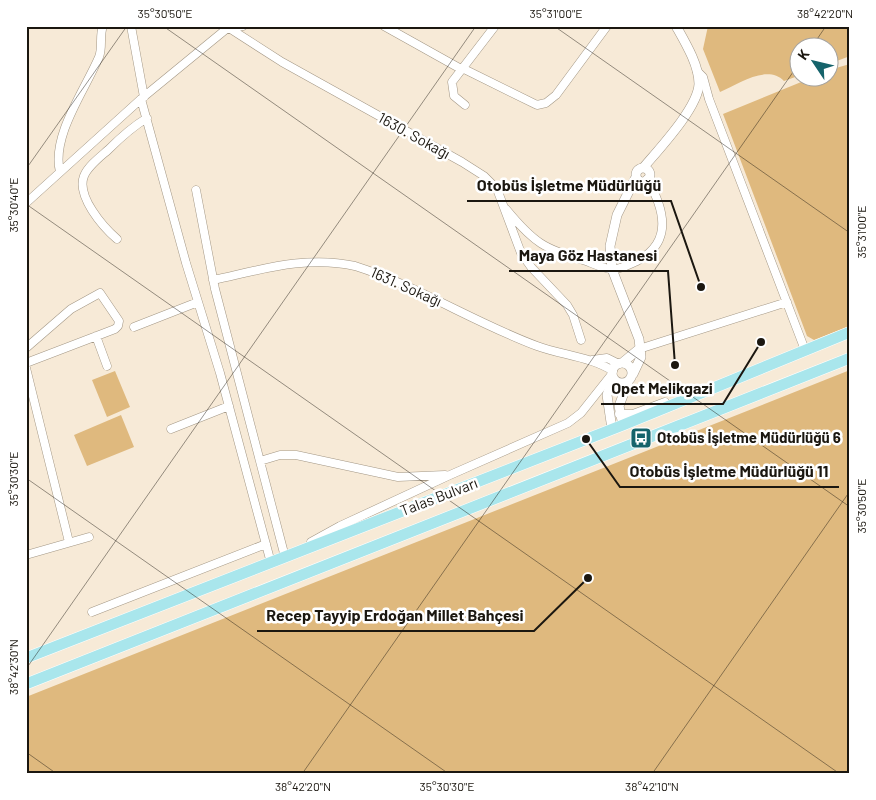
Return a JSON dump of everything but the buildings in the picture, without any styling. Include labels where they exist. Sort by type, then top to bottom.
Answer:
[{"type":"main road","name":"Talas Bulvarı","points":[[26,658],[271,563],[850,332]]},
{"type":"main road","name":"Talas Bulvarı","points":[[26,676],[850,351]]},
{"type":"main road","points":[[26,684],[850,358]]},
{"type":"street","points":[[60,172],[58,160],[60,147],[70,116],[100,54],[103,26]]},
{"type":"street","points":[[131,26],[147,118],[229,406],[271,563]]},
{"type":"street","points":[[26,203],[143,98],[229,27],[243,26]]},
{"type":"street","points":[[384,26],[461,68],[537,105],[556,95],[607,26]]},
{"type":"street","points":[[465,105],[456,99],[451,87],[453,79],[494,26]]},
{"type":"street","points":[[618,423],[620,403],[630,378],[640,361],[638,334],[612,269],[610,256],[611,235],[617,215],[626,200],[696,97],[699,85],[697,71],[676,26]]},
{"type":"street","name":"1630. Sokağı","points":[[229,27],[282,62],[484,176],[497,190],[521,253],[531,267],[567,305],[573,315],[581,340]]},
{"type":"street","points":[[697,71],[703,77],[709,99],[805,350]]},
{"type":"street","points":[[117,239],[93,210],[83,187],[83,180],[88,169],[132,127],[147,118]]},
{"type":"street","points":[[504,207],[524,230],[541,245],[612,269],[642,258],[652,250],[661,234],[662,206],[643,176]]},
{"type":"street","points":[[196,190],[213,280],[285,557],[340,526],[450,475],[561,427],[575,418],[621,363],[639,349],[787,302]]},
{"type":"street","points":[[26,191],[33,197]]},
{"type":"street","name":"1631. Sokağı","points":[[213,280],[293,262],[320,261],[343,263],[366,269],[538,347],[578,359],[607,358],[621,363]]},
{"type":"street","points":[[26,348],[72,309],[100,292],[119,324],[117,328],[26,363]]},
{"type":"street","points":[[134,328],[198,302]]},
{"type":"street","points":[[96,336],[107,366]]},
{"type":"street","name":"1631. Sokağı","points":[[592,360],[613,374]]},
{"type":"street","points":[[621,363],[631,368],[630,378]]},
{"type":"street","points":[[26,368],[69,542]]},
{"type":"street","points":[[613,374],[618,382],[630,378]]},
{"type":"street","points":[[613,374],[608,389],[607,401],[618,423]]},
{"type":"street","points":[[592,400],[607,401]]},
{"type":"street","points":[[171,429],[229,406]]},
{"type":"street","points":[[260,461],[280,455],[296,455],[398,477],[450,475]]},
{"type":"street","points":[[26,555],[89,537]]},
{"type":"street","points":[[92,612],[266,544]]},
{"type":"shaded area","points":[[708,26],[850,26],[850,56],[838,61],[838,38],[788,38],[788,80],[784,81],[770,74],[761,75],[720,92],[703,49]]},
{"type":"shaded area","points":[[850,64],[850,326],[814,340],[807,336],[723,114],[788,87],[838,88],[838,67]]},
{"type":"shaded area","points":[[850,370],[850,774],[26,774],[26,697]]},
{"type":"shaded area","points":[[115,371],[130,407],[107,417],[92,380]]},
{"type":"shaded area","points":[[121,415],[134,447],[87,466],[74,435]]},
{"type":"place","name":"Otobüs İşletme Müdürlüğü","points":[[701,287]]},
{"type":"place","name":"Opet Melikgazi","points":[[761,342]]},
{"type":"place","name":"Maya Göz Hastanesi","points":[[675,365]]},
{"type":"place","name":"Otobüs İşletme Müdürlüğü 6","points":[[641,438]]},
{"type":"place","name":"Otobüs İşletme Müdürlüğü 11","points":[[586,439]]},
{"type":"place","name":"Recep Tayyip Erdoğan Millet Bahçesi","points":[[588,578]]}]
